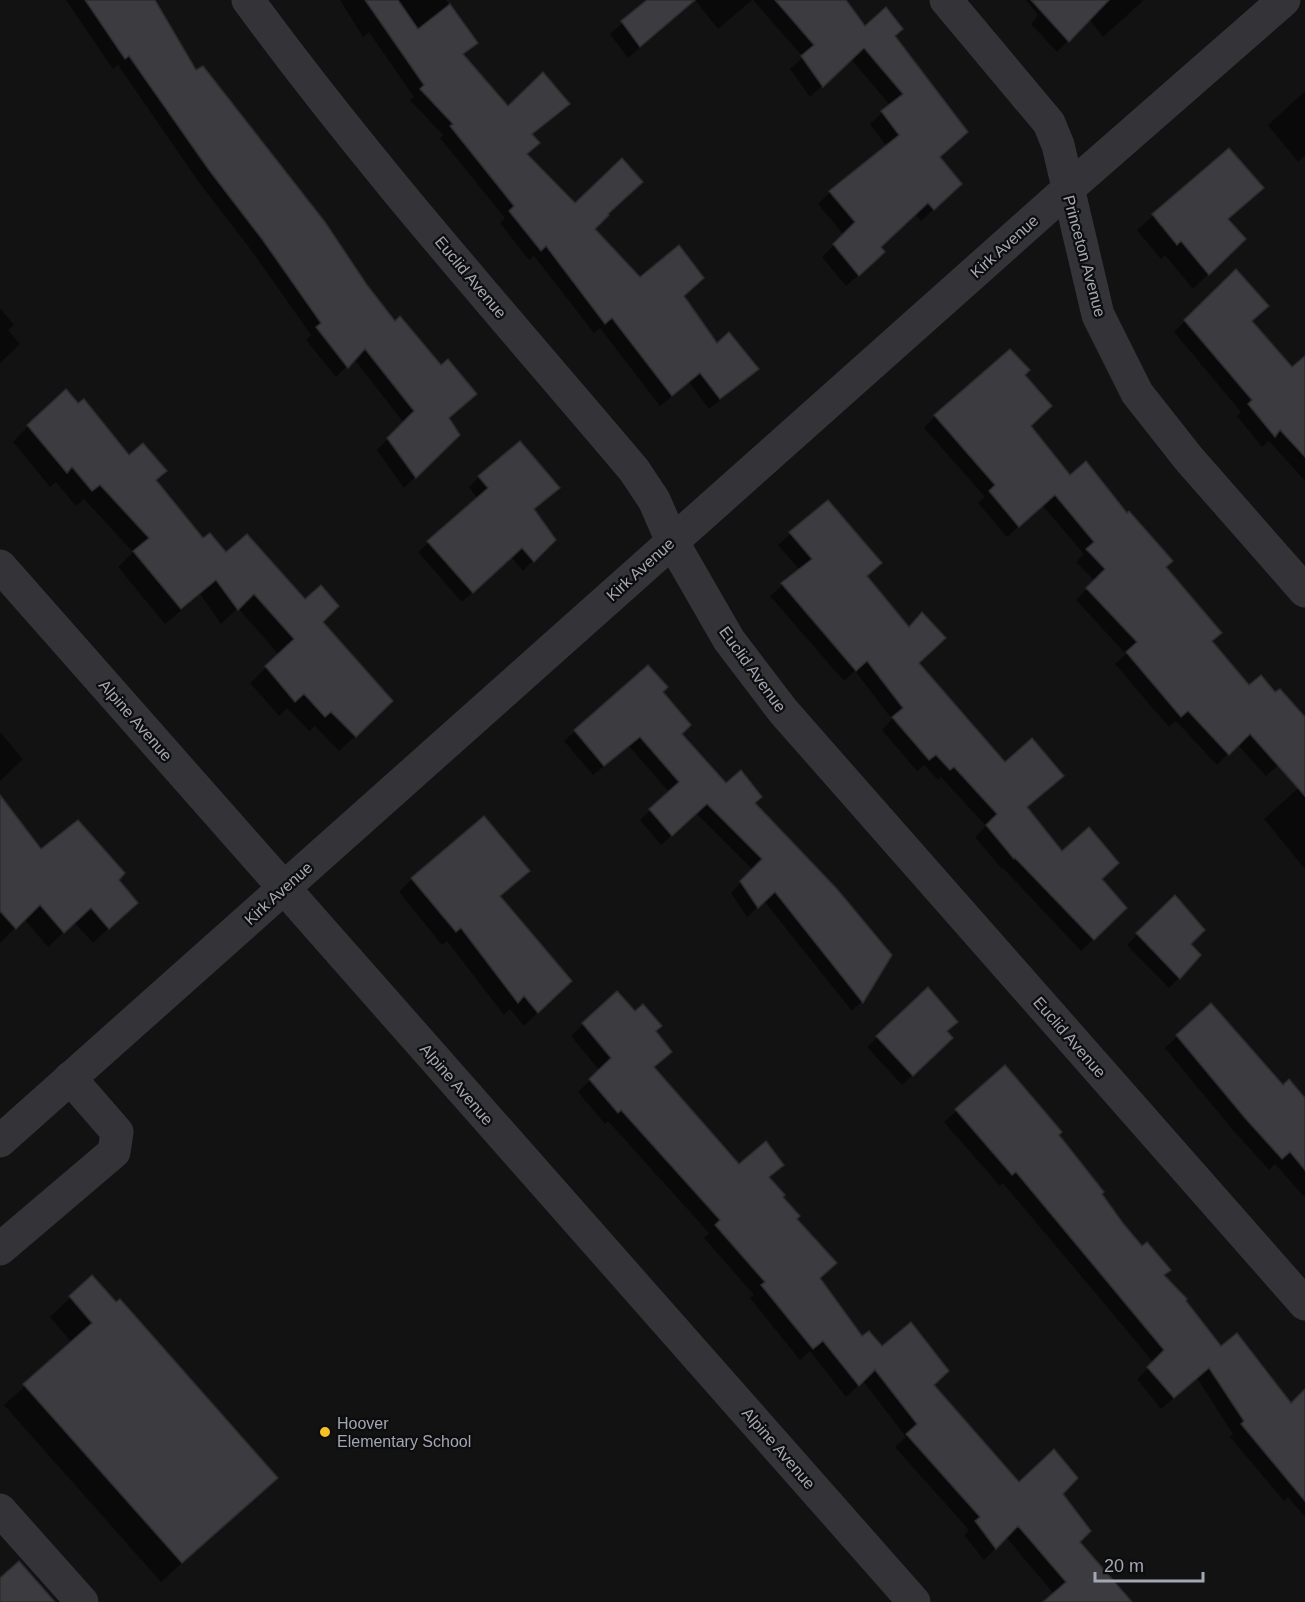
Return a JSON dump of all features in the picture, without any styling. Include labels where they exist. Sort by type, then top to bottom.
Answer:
[{"type":"street","name":"Euclid Avenue","points":[[249,0],[285,50],[382,173],[634,470],[654,500],[672,541],[729,640],[783,711],[1305,1304]]},
{"type":"street","name":"Princeton Avenue","points":[[946,0],[1049,123],[1058,145],[1098,315],[1137,393],[1189,459],[1305,591]]},
{"type":"street","name":"Kirk Avenue","points":[[0,1141],[1068,189],[1284,0]]},
{"type":"street","name":"Alpine Avenue","points":[[0,566],[914,1602]]},
{"type":"street","points":[[0,1249],[114,1152],[117,1132],[70,1078]]},
{"type":"street","points":[[0,1510],[82,1602]]},
{"type":"building","points":[[85,0],[155,0],[196,70],[203,66],[325,222],[367,285],[395,321],[400,316],[441,365],[448,359],[477,394],[449,418],[460,435],[416,478],[387,438],[414,411],[365,349],[348,368],[316,327],[321,323],[262,239],[209,170],[129,56],[125,59]]},
{"type":"building","points":[[365,0],[398,0],[418,29],[450,4],[478,43],[463,54],[508,106],[543,72],[570,104],[532,134],[540,143],[527,154],[575,203],[622,158],[643,182],[595,229],[640,277],[679,245],[704,278],[684,296],[717,343],[729,332],[759,369],[720,399],[700,373],[672,396],[612,318],[605,324],[546,246],[541,251],[509,211],[514,206],[450,126],[453,124],[420,89],[424,85]]},
{"type":"building","points":[[647,0],[695,0],[640,47],[621,21]]},
{"type":"building","points":[[775,0],[846,0],[865,26],[886,7],[903,29],[895,36],[968,132],[940,157],[962,184],[934,210],[928,203],[881,247],[885,252],[859,276],[833,244],[855,222],[829,191],[899,135],[881,111],[903,94],[864,48],[823,87],[801,56],[814,45]]},
{"type":"building","points":[[1031,0],[1109,0],[1069,42]]},
{"type":"building","points":[[1229,148],[1264,188],[1228,219],[1246,239],[1209,275],[1181,241],[1177,245],[1152,214]]},
{"type":"building","points":[[1236,269],[1269,306],[1252,321],[1292,367],[1305,356],[1305,457],[1280,430],[1275,437],[1248,404],[1252,400],[1184,320]]},
{"type":"building","points":[[1010,349],[1030,370],[1025,375],[1052,406],[1031,426],[1070,475],[1086,461],[1127,513],[1129,511],[1173,561],[1166,567],[1222,633],[1212,641],[1249,685],[1261,675],[1275,692],[1280,689],[1305,717],[1305,796],[1250,734],[1229,755],[1188,711],[1181,717],[1126,652],[1137,642],[1086,588],[1105,569],[1086,549],[1094,542],[1055,495],[1019,527],[989,491],[995,485],[934,415]]},
{"type":"building","points":[[66,389],[78,403],[84,399],[129,455],[143,443],[167,471],[156,480],[203,538],[210,533],[226,552],[247,534],[305,599],[321,585],[339,606],[323,622],[393,701],[356,737],[331,712],[325,717],[304,694],[295,702],[265,666],[294,639],[254,594],[238,610],[216,580],[181,609],[133,551],[149,538],[100,485],[92,491],[72,467],[67,473],[27,425]]},
{"type":"building","points":[[520,441],[560,488],[534,509],[556,540],[534,562],[522,548],[473,593],[427,541],[488,488],[478,476]]},
{"type":"building","points":[[828,500],[882,563],[867,576],[909,627],[922,612],[946,638],[919,663],[1005,762],[1032,738],[1064,776],[1027,807],[1062,851],[1089,827],[1119,863],[1102,879],[1127,908],[1094,940],[1014,859],[986,825],[997,814],[954,767],[950,770],[936,755],[929,760],[892,717],[903,708],[867,661],[856,671],[781,583],[812,559],[789,532]]},
{"type":"building","points":[[648,665],[668,687],[663,692],[691,725],[682,734],[726,783],[741,770],[762,797],[755,803],[837,889],[892,955],[863,1003],[775,892],[758,908],[740,881],[762,859],[707,804],[672,836],[649,809],[679,782],[640,737],[604,766],[574,730]]},
{"type":"building","points":[[0,795],[41,849],[78,820],[125,873],[119,880],[138,903],[109,929],[91,908],[64,933],[40,905],[16,929],[0,911]]},
{"type":"building","points":[[484,816],[530,871],[500,896],[572,981],[538,1013],[524,996],[518,1003],[461,928],[456,932],[411,878]]},
{"type":"building","points":[[1175,895],[1205,930],[1191,944],[1201,955],[1180,979],[1136,933]]},
{"type":"building","points":[[928,987],[958,1022],[947,1031],[953,1038],[913,1076],[876,1036]]},
{"type":"building","points":[[617,991],[635,1011],[643,1004],[662,1026],[656,1031],[672,1052],[654,1067],[739,1164],[766,1141],[784,1165],[769,1177],[800,1216],[797,1219],[837,1263],[820,1278],[862,1336],[869,1331],[882,1346],[911,1322],[949,1371],[934,1385],[1019,1482],[1054,1449],[1078,1478],[1063,1494],[1091,1531],[1080,1542],[1132,1602],[1043,1602],[1066,1582],[1018,1526],[996,1549],[975,1521],[980,1517],[906,1434],[917,1424],[875,1370],[859,1386],[823,1341],[813,1349],[761,1285],[765,1282],[715,1225],[720,1220],[621,1110],[618,1113],[589,1079],[611,1058],[582,1023]]},
{"type":"building","points":[[1211,1003],[1283,1085],[1289,1079],[1305,1098],[1305,1170],[1290,1152],[1282,1159],[1176,1035]]},
{"type":"building","points":[[1005,1065],[1062,1132],[1059,1135],[1104,1192],[1102,1194],[1122,1222],[1142,1246],[1147,1242],[1171,1270],[1164,1275],[1187,1299],[1186,1301],[1221,1346],[1237,1333],[1291,1403],[1305,1389],[1305,1501],[1241,1424],[1244,1421],[1209,1368],[1174,1398],[1147,1367],[1164,1350],[1016,1172],[1012,1175],[955,1109]]},
{"type":"building","points":[[92,1275],[116,1302],[120,1299],[278,1478],[182,1563],[23,1384],[92,1323],[69,1296]]},
{"type":"building","points":[[19,1561],[55,1602],[0,1602],[0,1578]]},
{"type":"place","name":"Hoover Elementary School","points":[[325,1432]]}]
